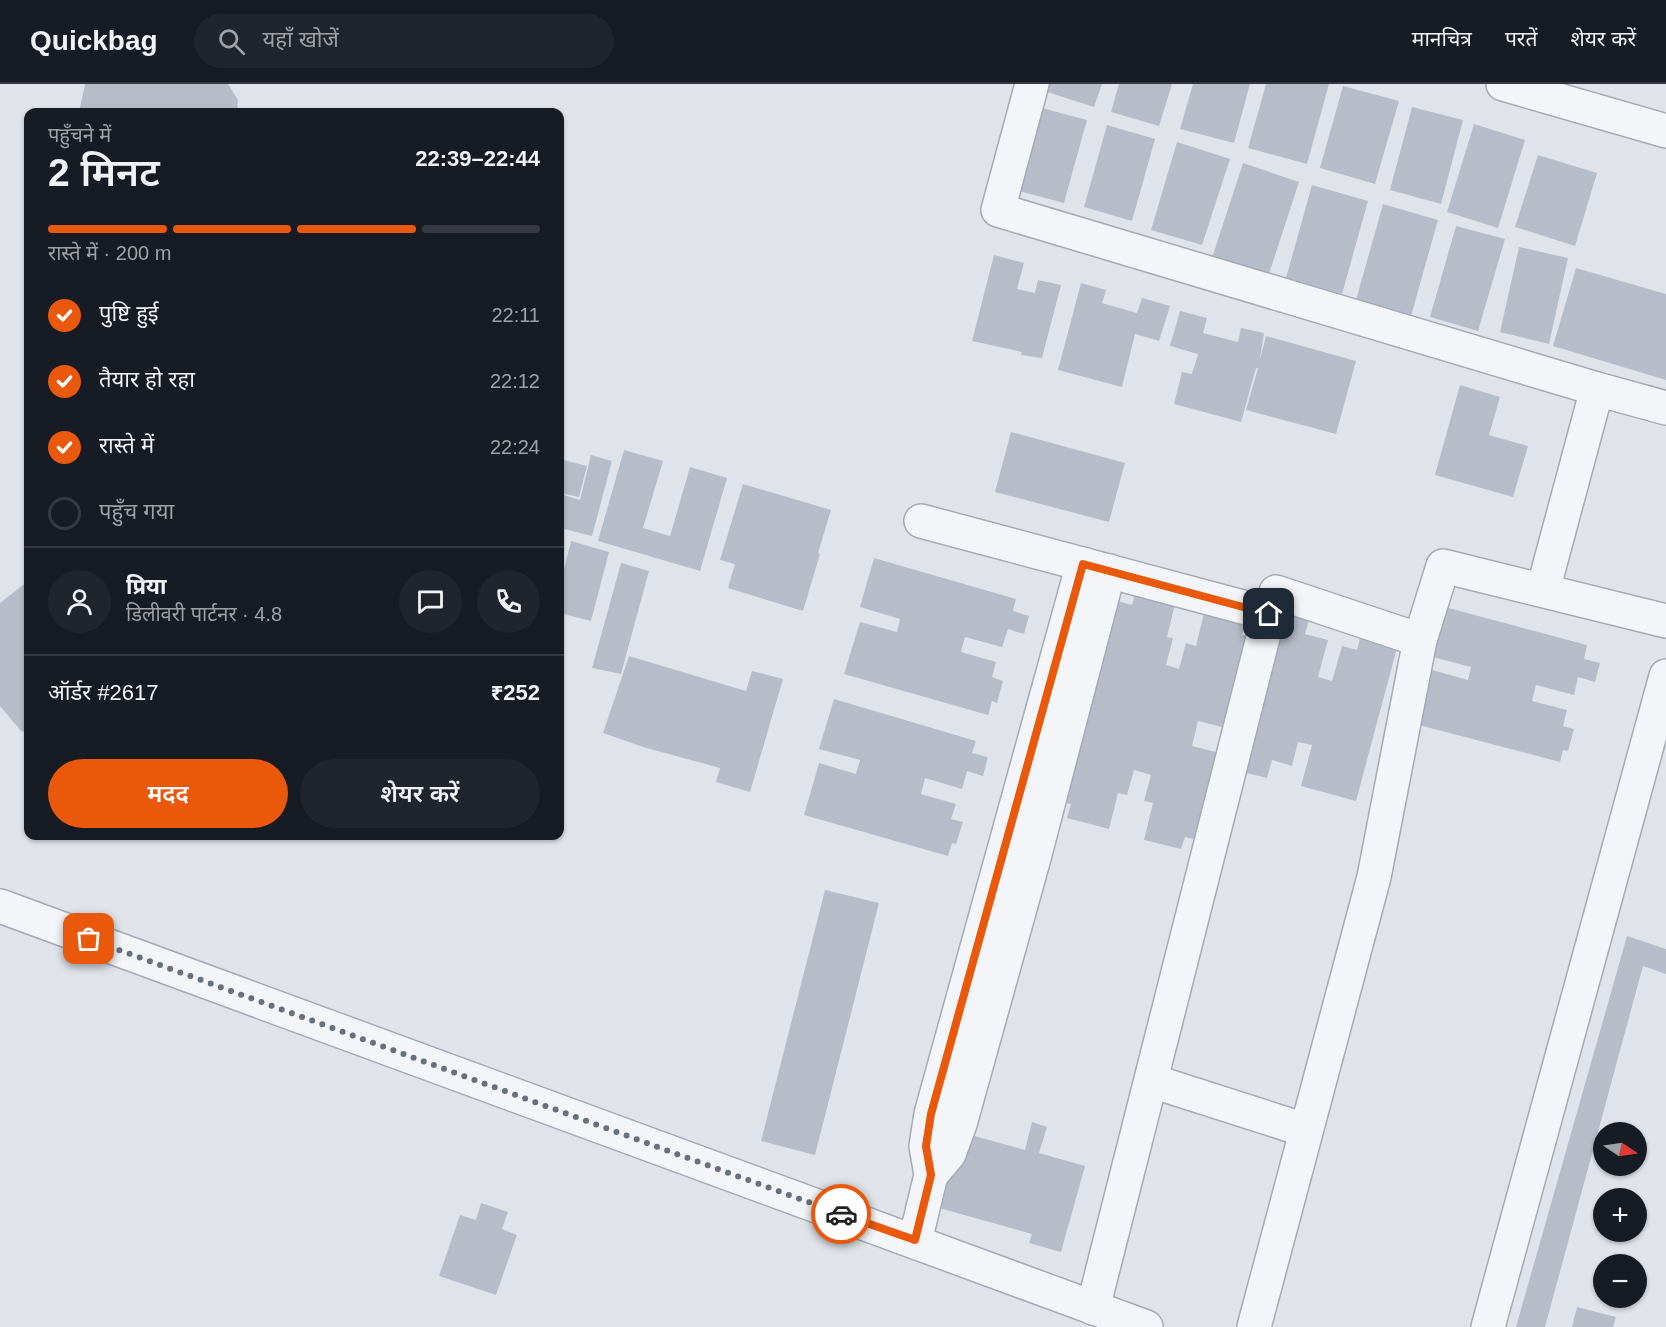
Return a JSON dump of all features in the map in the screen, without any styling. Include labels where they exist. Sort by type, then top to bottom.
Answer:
[{"type":"street","points":[[1032,84],[998,210],[1666,408]]},
{"type":"street","points":[[1503,84],[1666,131]]},
{"type":"street","points":[[1543,590],[1597,389]]},
{"type":"street","points":[[921,521],[1269,614]]},
{"type":"street","points":[[915,1240],[931,1175],[926,1146],[931,1114],[1096,567]]},
{"type":"street","points":[[1254,1327],[1374,877],[1420,640],[1443,567],[1666,621]]},
{"type":"street","points":[[1093,1308],[1276,592],[1420,640]]},
{"type":"street","points":[[1488,1327],[1666,676]]},
{"type":"street","points":[[0,906],[356,1038],[915,1240],[1146,1327]]},
{"type":"street","points":[[1152,1081],[1305,1130]]},
{"type":"building","points":[[85,84],[228,84],[238,100],[237,108],[80,108]]},
{"type":"building","points":[[1043,84],[1102,84],[1094,107],[1041,90]]},
{"type":"building","points":[[1119,84],[1172,84],[1159,126],[1111,112]]},
{"type":"building","points":[[1193,84],[1250,84],[1234,143],[1180,129]]},
{"type":"building","points":[[1266,84],[1329,84],[1307,164],[1248,148]]},
{"type":"building","points":[[1343,86],[1399,101],[1375,184],[1320,168]]},
{"type":"building","points":[[1038,107],[1087,120],[1064,203],[1015,190]]},
{"type":"building","points":[[1412,107],[1463,120],[1441,204],[1390,190]]},
{"type":"building","points":[[1474,124],[1525,140],[1498,228],[1447,212]]},
{"type":"building","points":[[1107,125],[1155,139],[1132,221],[1084,207]]},
{"type":"building","points":[[1177,142],[1230,159],[1202,245],[1151,230]]},
{"type":"building","points":[[1538,155],[1597,173],[1575,246],[1515,227]]},
{"type":"building","points":[[1243,163],[1299,182],[1267,280],[1211,261]]},
{"type":"building","points":[[1312,185],[1368,201],[1342,294],[1286,278]]},
{"type":"building","points":[[1383,204],[1438,220],[1411,316],[1356,300]]},
{"type":"building","points":[[1456,226],[1505,239],[1478,331],[1430,317]]},
{"type":"building","points":[[1519,247],[1568,258],[1549,344],[1500,332]]},
{"type":"building","points":[[994,255],[1024,263],[1017,289],[1035,293],[1038,280],[1061,285],[1042,358],[1021,355],[1022,352],[972,341]]},
{"type":"building","points":[[1576,268],[1666,294],[1666,380],[1553,346]]},
{"type":"building","points":[[1081,283],[1106,290],[1102,303],[1137,313],[1142,298],[1170,306],[1159,341],[1135,334],[1122,387],[1058,370]]},
{"type":"building","points":[[1180,311],[1207,318],[1203,333],[1238,342],[1241,328],[1264,333],[1260,359],[1266,336],[1356,361],[1336,434],[1246,410],[1258,368],[1256,368],[1241,422],[1174,404],[1182,372],[1192,374],[1198,354],[1170,346]]},
{"type":"building","points":[[1460,385],[1500,397],[1489,435],[1528,446],[1513,497],[1435,475]]},
{"type":"building","points":[[1011,432],[1125,463],[1109,522],[995,492]]},
{"type":"building","points":[[624,450],[663,461],[643,528],[670,536],[690,467],[727,478],[700,571],[598,541]]},
{"type":"building","points":[[591,455],[612,461],[592,536],[564,529],[564,495],[580,500]]},
{"type":"building","points":[[564,460],[587,466],[579,497],[564,494]]},
{"type":"building","points":[[743,484],[831,510],[803,611],[728,588],[735,564],[720,560]]},
{"type":"building","points":[[571,541],[609,552],[591,621],[564,614],[564,569]]},
{"type":"building","points":[[874,558],[1016,599],[1013,611],[1029,616],[1024,634],[1008,629],[1002,647],[965,637],[961,652],[996,662],[992,677],[1003,681],[997,703],[992,701],[988,715],[844,674],[860,622],[897,632],[900,619],[860,607]]},
{"type":"building","points":[[621,563],[649,571],[621,674],[592,668]]},
{"type":"building","points":[[24,584],[24,731],[21,731],[0,706],[0,603]]},
{"type":"building","points":[[1135,594],[1175,604],[1167,637],[1173,638],[1166,665],[1179,669],[1186,643],[1196,646],[1204,613],[1245,623],[1242,635],[1261,640],[1234,730],[1198,721],[1192,746],[1228,755],[1204,842],[1185,837],[1181,849],[1144,840],[1153,803],[1144,801],[1151,775],[1134,770],[1127,795],[1118,793],[1109,829],[1067,818],[1071,804],[1064,803],[1114,600],[1132,605]]},
{"type":"building","points":[[1445,607],[1587,645],[1584,659],[1600,663],[1595,682],[1578,677],[1574,695],[1536,685],[1532,701],[1567,710],[1563,726],[1574,729],[1568,751],[1563,750],[1560,762],[1415,724],[1414,685],[1427,689],[1432,670],[1468,680],[1471,667],[1433,657]]},
{"type":"building","points":[[1278,612],[1309,620],[1305,634],[1328,640],[1318,677],[1332,681],[1342,646],[1357,650],[1360,638],[1397,648],[1356,801],[1301,786],[1312,745],[1298,742],[1292,766],[1272,760],[1267,778],[1234,770]]},
{"type":"building","points":[[629,656],[746,691],[752,671],[783,679],[750,792],[716,782],[720,768],[643,747],[603,733]]},
{"type":"building","points":[[834,699],[976,741],[972,753],[988,757],[983,776],[967,771],[962,789],[925,778],[921,794],[956,804],[951,819],[963,822],[956,844],[952,843],[948,856],[804,815],[819,763],[856,774],[860,760],[819,749]]},
{"type":"building","points":[[825,890],[879,903],[815,1155],[761,1141]]},
{"type":"building","points":[[1627,936],[1666,949],[1666,974],[1643,966],[1601,1122],[1593,1122],[1593,1150],[1545,1327],[1516,1327]]},
{"type":"building","points":[[1032,1122],[1047,1127],[1039,1153],[1085,1166],[1061,1252],[1029,1243],[1032,1234],[939,1208],[960,1132],[1025,1150]]},
{"type":"building","points":[[481,1203],[508,1212],[502,1229],[517,1235],[496,1295],[439,1276],[460,1215],[476,1220]]},
{"type":"building","points":[[1577,1307],[1616,1317],[1613,1327],[1572,1327]]},
{"type":"way so far","points":[[89,939],[841,1214]]},
{"type":"route","points":[[841,1214],[915,1240],[931,1175],[926,1146],[931,1114],[1083,564],[1269,614]]}]
